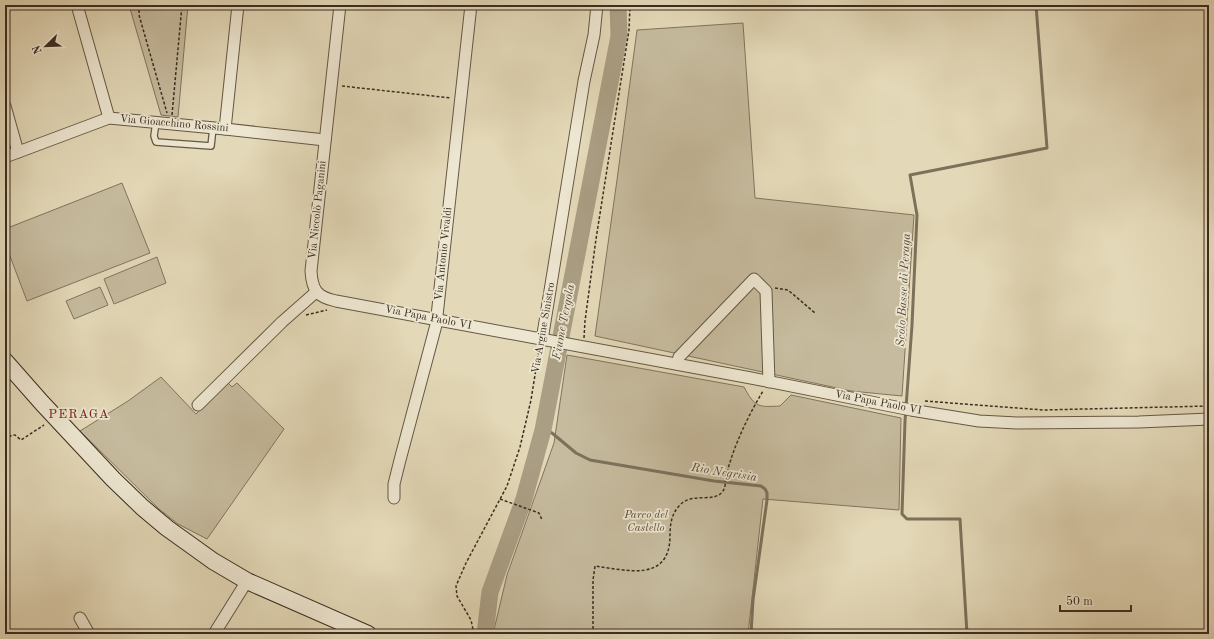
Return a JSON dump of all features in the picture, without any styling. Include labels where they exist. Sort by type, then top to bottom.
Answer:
[{"type":"main road","points":[[5,362],[99,464],[142,507],[167,528],[203,554],[247,581],[368,634]]},
{"type":"street","points":[[77,5],[109,118]]},
{"type":"street","points":[[225,129],[238,5]]},
{"type":"street","name":"Via Niccolò Paganini","points":[[316,292],[312,280],[312,262],[340,5]]},
{"type":"street","name":"Via Antonio Vivaldi","points":[[394,498],[394,484],[398,466],[437,320],[471,5]]},
{"type":"street","name":"Via Argine Sinistro","points":[[546,341],[583,88],[594,35],[597,5]]},
{"type":"street","points":[[5,106],[18,152]]},
{"type":"street","name":"Via Gioacchino Rossini","points":[[5,156],[109,118],[325,140]]},
{"type":"street","points":[[676,364],[679,357],[754,280],[766,291],[769,382]]},
{"type":"street","points":[[198,405],[282,322],[316,292]]},
{"type":"street","name":"Via Papa Paolo VI","points":[[316,292],[328,300],[979,422],[1139,422],[1209,419]]},
{"type":"street","points":[[214,634],[247,581]]},
{"type":"street","points":[[80,618],[88,634]]},
{"type":"lane","points":[[156,122],[154,136],[156,142],[211,146],[213,128]]},
{"type":"path","points":[[139,5],[139,15],[167,117]]},
{"type":"path","points":[[171,118],[182,5]]},
{"type":"path","points":[[584,337],[596,240],[629,30],[630,5]]},
{"type":"path","points":[[340,86],[456,99]]},
{"type":"path","points":[[761,287],[788,290],[815,313]]},
{"type":"path","points":[[304,316],[333,309]]},
{"type":"path","name":"Via Argine Sinistro","points":[[474,634],[471,620],[457,596],[456,586],[466,563],[507,486],[520,447],[546,341]]},
{"type":"path","points":[[593,634],[593,580],[595,566],[647,571],[658,565],[668,553],[670,545],[671,519],[679,505],[692,498],[714,497],[722,492],[733,454],[746,423],[757,400],[769,382]]},
{"type":"path","points":[[918,400],[1043,410],[1209,406]]},
{"type":"path","points":[[5,440],[12,435],[15,435],[21,440],[47,422]]},
{"type":"path","points":[[500,499],[539,513],[542,520]]},
{"type":"green space","points":[[129,5],[188,5],[178,117],[161,115]]},
{"type":"green space","points":[[743,23],[755,198],[914,215],[902,396],[851,391],[595,336],[637,30]]},
{"type":"green space","points":[[122,183],[150,253],[27,301],[5,243],[5,229]]},
{"type":"green space","points":[[157,257],[166,283],[114,304],[104,279]]},
{"type":"green space","points":[[100,287],[108,305],[74,319],[66,301]]},
{"type":"green space","name":"Parco del Castello","points":[[567,355],[744,387],[751,399],[758,405],[762,406],[780,406],[791,395],[901,418],[899,510],[763,499],[748,634],[493,634],[507,575],[554,443]]},
{"type":"green space","points":[[161,377],[196,414],[228,383],[232,387],[237,383],[284,429],[207,539],[178,524],[159,509],[80,431],[128,401]]},
{"type":"waterway","name":"Fiume Tergola","points":[[485,634],[490,592],[524,499],[543,430],[619,36],[618,5]]},
{"type":"waterway","name":"Scolo Basse di Peraga","points":[[967,634],[960,519],[907,519],[902,514],[905,421],[912,325],[917,215],[910,175],[1047,148],[1036,5]]},
{"type":"waterway","name":"Rio Negrisia","points":[[543,430],[552,433],[576,453],[590,460],[714,481],[761,486],[765,489],[767,493],[767,500],[753,600],[751,634]]},
{"type":"district","name":"PERAGA","points":[[79,414]]}]
